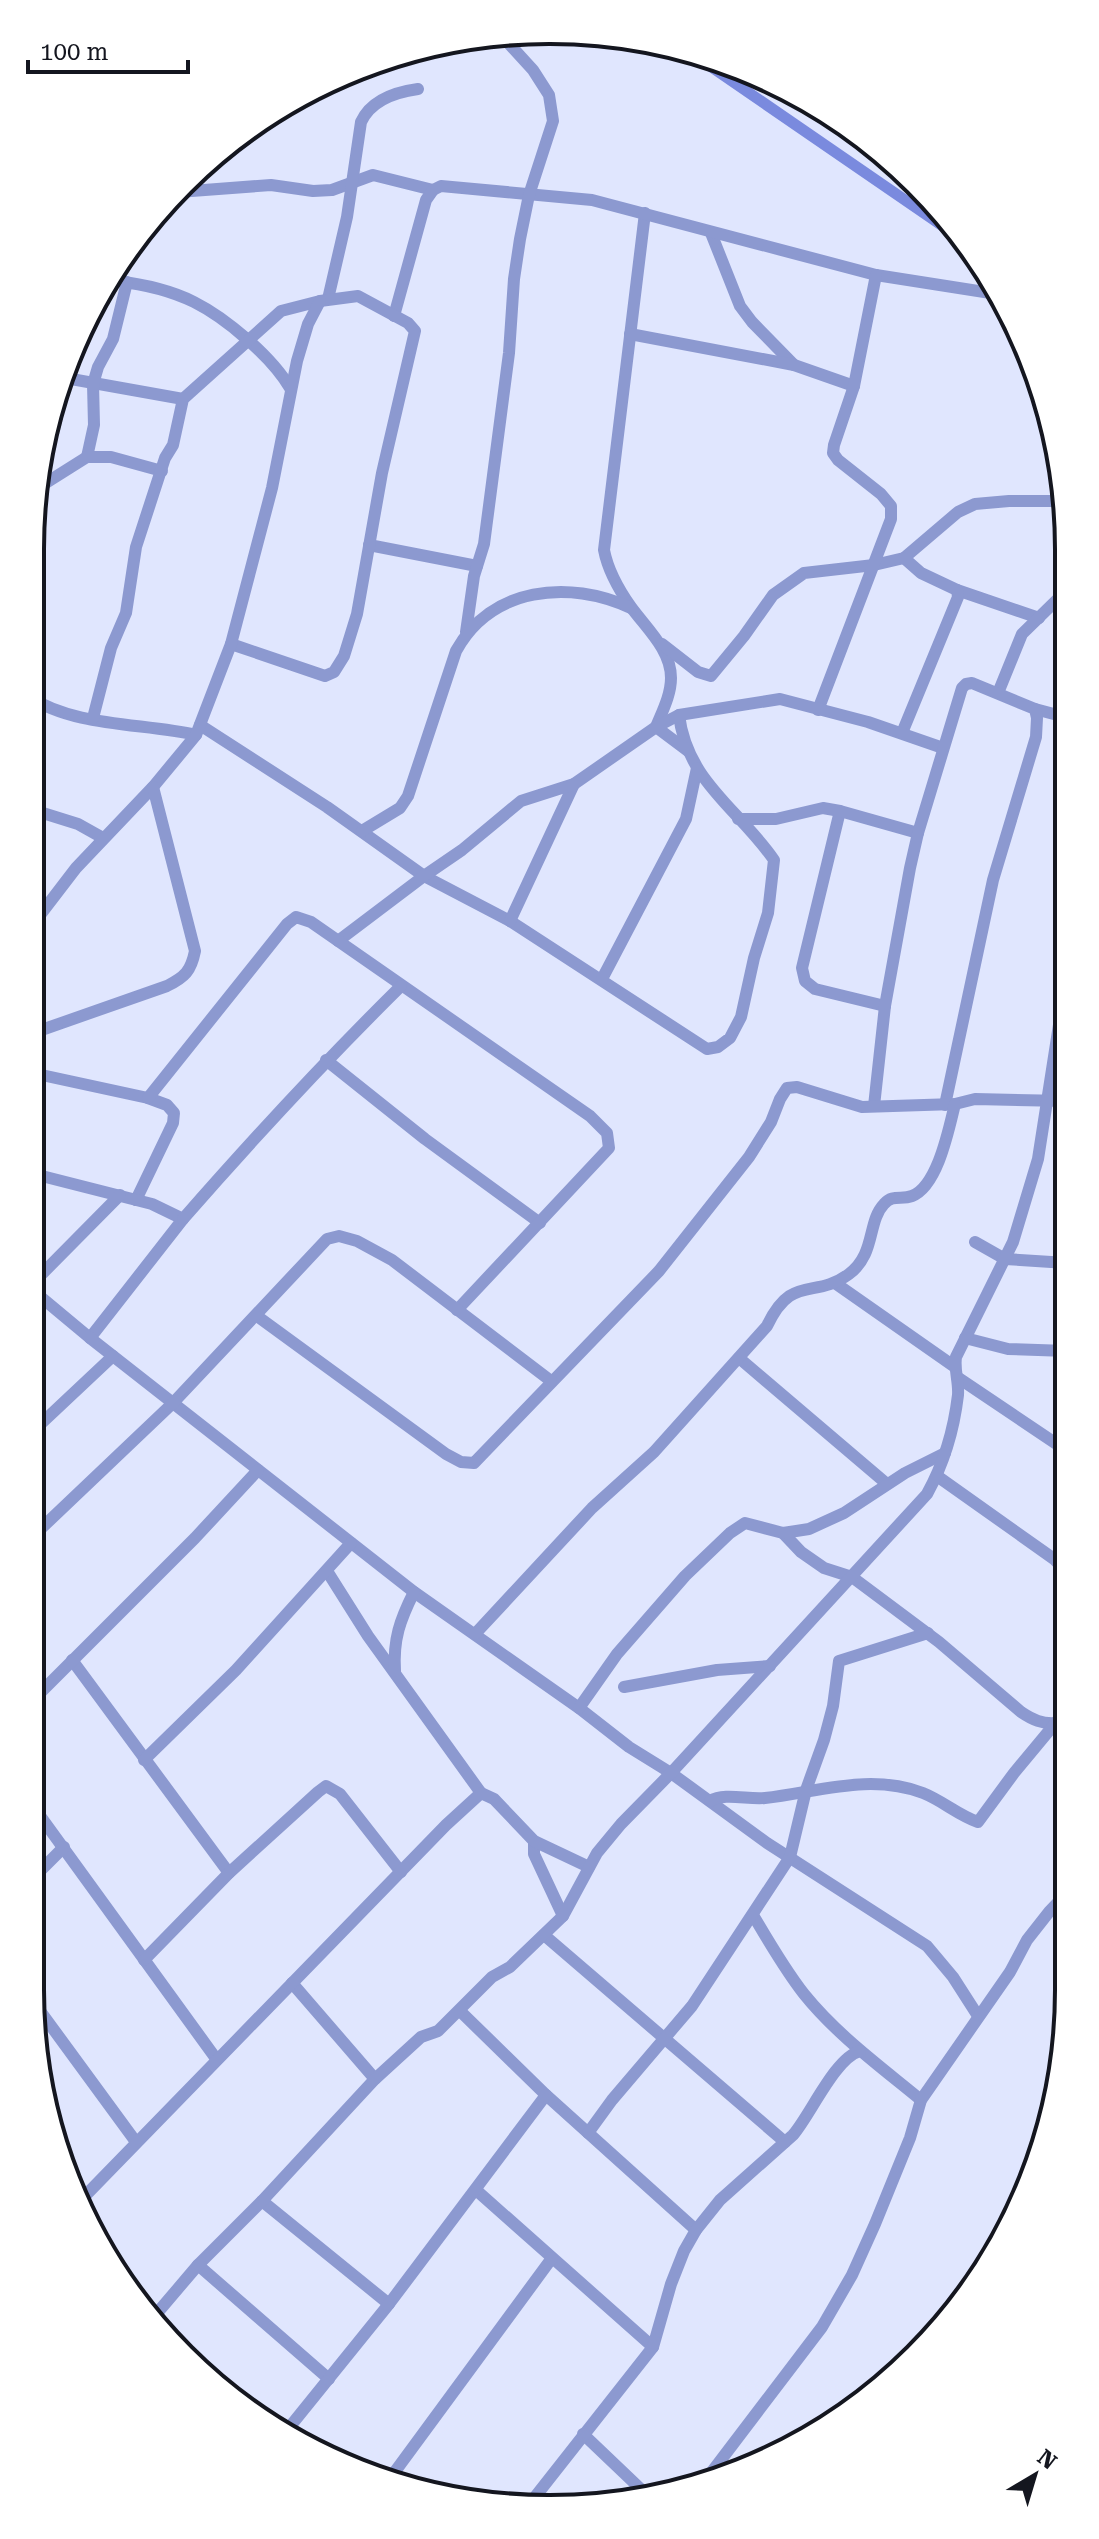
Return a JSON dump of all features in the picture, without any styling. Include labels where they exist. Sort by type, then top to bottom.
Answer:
[{"type":"street","points":[[362,831],[400,808],[408,796],[447,674],[466,632],[477,566],[484,544],[509,353],[514,279],[529,195],[553,121],[549,95],[533,70],[511,46]]},
{"type":"street","points":[[44,910],[76,868],[153,787],[198,730],[231,644],[272,488],[290,388],[308,324],[324,300],[345,228],[361,122],[365,114],[381,101],[398,92],[418,89]]},
{"type":"street","points":[[191,193],[271,185],[313,191],[332,190],[373,175],[433,190]]},
{"type":"street","points":[[394,316],[426,200],[433,190],[441,186],[592,200],[876,275],[984,292]]},
{"type":"street","points":[[645,213],[604,550],[616,583],[632,608],[658,641],[698,672],[711,676],[773,595],[804,573],[874,565],[904,558],[958,512],[975,504],[1053,501]]},
{"type":"street","points":[[711,233],[740,306],[794,365]]},
{"type":"street","points":[[818,710],[891,519],[891,506],[881,494],[833,453],[854,386],[876,275]]},
{"type":"street","points":[[121,282],[155,288],[194,302],[263,353],[290,388]]},
{"type":"street","points":[[87,457],[94,425],[93,384],[113,339],[121,282]]},
{"type":"street","points":[[93,718],[107,662],[126,613],[136,547],[173,445],[183,399],[281,311],[324,300],[358,296],[408,323],[415,331],[398,400],[357,614],[344,656],[334,672],[325,676],[231,644]]},
{"type":"street","points":[[630,334],[794,365],[854,386]]},
{"type":"street","points":[[74,380],[183,399]]},
{"type":"street","points":[[48,481],[87,457],[111,457],[162,471]]},
{"type":"street","points":[[369,545],[477,566]]},
{"type":"street","points":[[904,558],[921,573],[957,590],[1039,618]]},
{"type":"street","points":[[902,733],[958,597],[957,590]]},
{"type":"street","points":[[466,632],[491,610],[530,595],[560,591],[609,598],[632,608]]},
{"type":"street","points":[[998,693],[1022,634],[1055,602]]},
{"type":"street","points":[[656,727],[671,680],[670,668],[658,641]]},
{"type":"street","points":[[874,1106],[885,1006],[918,833],[962,688],[972,683],[1055,714]]},
{"type":"street","points":[[338,941],[462,850],[521,801],[574,784],[656,727],[679,715],[780,699],[868,722],[943,748]]},
{"type":"street","points":[[44,706],[93,718],[198,730],[362,831],[424,876],[510,921],[707,1049],[718,1047],[730,1038],[741,1017],[768,913],[774,860],[708,786],[689,752],[679,715]]},
{"type":"street","points":[[475,1634],[592,1508],[654,1452],[767,1326],[780,1302],[813,1286],[835,1283],[853,1272],[869,1249],[882,1205],[893,1197],[911,1196],[924,1187],[944,1150],[993,880],[1036,737],[1035,709]]},
{"type":"street","points":[[656,727],[689,752]]},
{"type":"street","points":[[602,979],[686,819],[697,768]]},
{"type":"street","points":[[510,921],[574,784]]},
{"type":"street","points":[[44,1029],[167,986],[183,978],[192,968],[195,951],[153,787]]},
{"type":"street","points":[[738,819],[776,819],[823,808],[918,833]]},
{"type":"street","points":[[840,811],[802,968],[805,981],[815,989],[885,1006]]},
{"type":"street","points":[[44,813],[78,824],[103,838]]},
{"type":"street","points":[[148,1098],[278,935],[296,917],[311,922],[590,1116],[607,1133],[609,1148],[457,1310]]},
{"type":"street","points":[[90,1338],[183,1219],[257,1134],[401,986]]},
{"type":"street","points":[[159,2311],[198,2265],[375,2079],[421,2037],[438,2031],[492,1977],[510,1967],[563,1916],[589,1867],[621,1824],[927,1494],[945,1453],[958,1394],[956,1357],[1013,1242],[1038,1159],[1055,1055]]},
{"type":"street","points":[[326,1060],[425,1139],[540,1223]]},
{"type":"street","points":[[44,1076],[148,1098],[167,1105],[174,1113],[173,1123],[136,1200]]},
{"type":"street","points":[[257,1316],[434,1446],[461,1462],[474,1463],[659,1271],[749,1157],[787,1088],[797,1087],[862,1107],[950,1104],[975,1099],[1055,1102]]},
{"type":"street","points":[[44,1176],[152,1204],[183,1219]]},
{"type":"street","points":[[44,1273],[120,1195]]},
{"type":"street","points":[[44,1526],[173,1403],[327,1239],[339,1236],[357,1241],[392,1260],[551,1381]]},
{"type":"street","points":[[975,1242],[1005,1259],[1055,1262]]},
{"type":"street","points":[[835,1283],[1055,1442]]},
{"type":"street","points":[[44,1299],[414,1592],[767,1843],[927,1946],[953,1977],[978,2016]]},
{"type":"street","points":[[965,1338],[1008,1349],[1055,1351]]},
{"type":"street","points":[[44,1421],[113,1356]]},
{"type":"street","points":[[739,1358],[887,1484]]},
{"type":"street","points":[[579,1708],[617,1654],[685,1576],[730,1533],[745,1523],[783,1533],[809,1529],[844,1513],[905,1473],[945,1453]]},
{"type":"street","points":[[44,1689],[195,1538],[258,1470]]},
{"type":"street","points":[[937,1476],[1055,1560]]},
{"type":"street","points":[[783,1533],[801,1552],[824,1568],[852,1577],[928,1633],[1021,1712],[1046,1724],[1055,1723]]},
{"type":"street","points":[[144,1760],[236,1670],[351,1543]]},
{"type":"street","points":[[327,1571],[368,1636],[481,1793],[494,1799],[534,1841],[589,1867]]},
{"type":"street","points":[[395,1671],[394,1651],[399,1621],[414,1592]]},
{"type":"street","points":[[588,2133],[692,2006],[790,1857],[806,1790],[830,1717],[839,1661],[928,1633]]},
{"type":"street","points":[[72,1660],[229,1873]]},
{"type":"street","points":[[624,1687],[717,1670],[770,1666]]},
{"type":"street","points":[[1021,1712],[1038,1744]]},
{"type":"street","points":[[710,1801],[726,1797],[762,1798],[872,1783],[923,1793],[978,1822],[1055,1724]]},
{"type":"street","points":[[144,1960],[229,1873],[326,1786],[340,1794],[401,1872]]},
{"type":"street","points":[[87,2194],[481,1793]]},
{"type":"street","points":[[44,1821],[217,2060]]},
{"type":"street","points":[[534,1841],[534,1854],[563,1916]]},
{"type":"street","points":[[44,1867],[64,1847]]},
{"type":"street","points":[[716,2467],[822,2327],[875,2224],[910,2138],[921,2100],[1010,1972],[1027,1940],[1055,1906]]},
{"type":"street","points":[[753,1915],[806,1997],[860,2051],[921,2100]]},
{"type":"street","points":[[544,1935],[785,2142]]},
{"type":"street","points":[[292,1983],[375,2079]]},
{"type":"street","points":[[460,2011],[546,2095],[696,2230]]},
{"type":"street","points":[[45,2018],[136,2142]]},
{"type":"street","points":[[537,2495],[653,2347],[671,2284],[696,2230],[720,2200],[803,2123],[820,2092],[851,2053],[860,2051]]},
{"type":"street","points":[[292,2424],[389,2304],[546,2095]]},
{"type":"street","points":[[476,2190],[653,2347]]},
{"type":"street","points":[[262,2201],[389,2304]]},
{"type":"street","points":[[396,2471],[552,2258]]},
{"type":"street","points":[[198,2265],[329,2379]]},
{"type":"street","points":[[583,2434],[638,2487]]},
{"type":"waterway","points":[[723,75],[932,219]]}]
